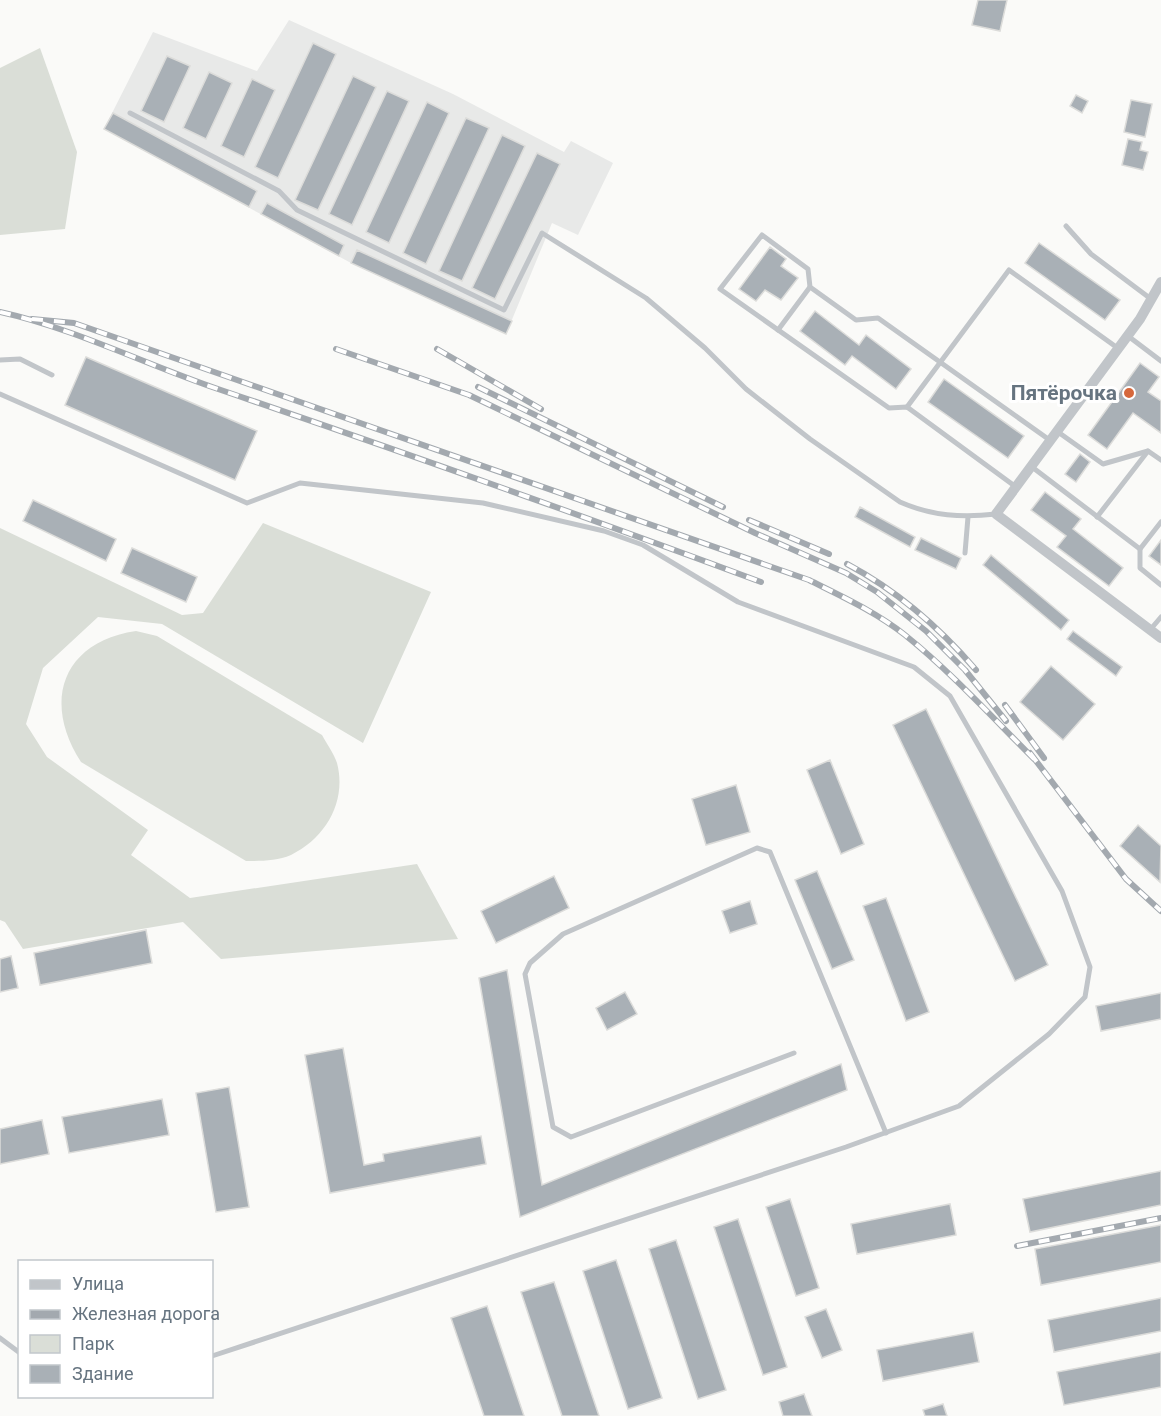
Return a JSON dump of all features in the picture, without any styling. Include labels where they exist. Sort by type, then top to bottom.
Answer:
[{"type":"street","points":[[1161,282],[1153,300],[1119,349],[996,514],[1161,638]]},
{"type":"lane","points":[[130,113],[279,191],[297,210],[504,310],[542,233],[646,298],[705,348],[746,388],[810,439],[884,491],[916,509],[968,517],[996,514]]},
{"type":"lane","points":[[1066,226],[1091,254],[1153,300]]},
{"type":"lane","points":[[778,330],[810,288],[808,269],[762,235],[720,289],[888,408],[907,407],[1017,487]]},
{"type":"lane","points":[[907,407],[1009,270],[1119,349]]},
{"type":"lane","points":[[810,288],[856,320],[878,318],[1051,441]]},
{"type":"lane","points":[[1128,336],[1161,361]]},
{"type":"lane","points":[[0,360],[20,359],[52,375]]},
{"type":"lane","points":[[0,394],[247,503],[300,483],[483,503],[604,531],[643,545],[738,602],[914,667],[950,696],[1062,891],[1090,967],[1085,997],[1031,1049],[959,1106],[886,1133],[213,1356]]},
{"type":"lane","points":[[1058,432],[1103,464],[1148,450]]},
{"type":"lane","points":[[1148,450],[1161,460]]},
{"type":"lane","points":[[1098,517],[1148,450]]},
{"type":"lane","points":[[1032,467],[1140,549]]},
{"type":"lane","points":[[965,553],[968,517]]},
{"type":"lane","points":[[1161,522],[1140,549],[1140,568],[1161,585]]},
{"type":"lane","points":[[1150,630],[1161,617]]},
{"type":"lane","points":[[794,1053],[570,1137],[553,1127],[525,974],[530,963],[563,934],[757,848],[770,852],[886,1133]]},
{"type":"lane","points":[[0,1338],[18,1352]]},
{"type":"shaded area","points":[[289,20],[453,94],[564,152],[571,141],[613,163],[578,235],[552,223],[506,334],[351,263],[104,129],[153,32],[257,71]]},
{"type":"green space","points":[[40,48],[77,152],[65,229],[0,235],[0,68]]},
{"type":"green space","points":[[263,523],[431,592],[363,743],[162,624],[98,617],[43,668],[26,724],[47,757],[148,830],[131,855],[190,898],[417,864],[458,939],[221,959],[183,922],[23,949],[5,922],[0,920],[0,528],[182,615],[203,613]]},
{"type":"green space","points":[[136,631],[157,636],[322,735],[337,763],[339,791],[331,817],[324,828],[303,848],[280,858],[246,861],[81,762],[69,740],[63,718],[62,697],[66,678],[76,661],[91,648],[111,637]]},
{"type":"building","points":[[978,0],[1007,0],[1000,31],[972,25]]},
{"type":"building","points":[[313,43],[336,54],[278,178],[255,167]]},
{"type":"building","points":[[167,56],[190,66],[164,122],[141,111]]},
{"type":"building","points":[[209,72],[232,83],[206,139],[183,128]]},
{"type":"building","points":[[353,76],[376,87],[318,210],[295,200]]},
{"type":"building","points":[[252,79],[275,90],[244,157],[221,146]]},
{"type":"building","points":[[387,91],[409,101],[352,225],[329,214]]},
{"type":"building","points":[[1076,95],[1088,101],[1082,113],[1070,106]]},
{"type":"building","points":[[1131,100],[1152,104],[1145,137],[1124,132]]},
{"type":"building","points":[[427,102],[449,113],[389,243],[366,232]]},
{"type":"building","points":[[113,113],[257,191],[249,207],[104,129]]},
{"type":"building","points":[[466,118],[489,128],[426,264],[403,253]]},
{"type":"building","points":[[502,135],[525,146],[462,281],[439,271]]},
{"type":"building","points":[[1128,139],[1142,142],[1140,150],[1148,152],[1143,170],[1122,165]]},
{"type":"building","points":[[537,153],[560,164],[495,299],[472,288]]},
{"type":"building","points":[[267,203],[344,245],[339,256],[261,214]]},
{"type":"building","points":[[1039,243],[1120,300],[1105,320],[1025,263]]},
{"type":"building","points":[[770,247],[786,259],[781,266],[798,278],[781,300],[765,290],[756,301],[739,289]]},
{"type":"building","points":[[357,250],[512,321],[506,334],[351,263]]},
{"type":"building","points":[[815,311],[859,345],[866,335],[911,369],[896,389],[852,356],[845,365],[800,331]]},
{"type":"building","points":[[86,357],[257,431],[235,480],[65,405]]},
{"type":"building","points":[[1140,363],[1159,377],[1148,392],[1161,401],[1161,433],[1133,413],[1107,449],[1088,435]]},
{"type":"building","points":[[944,379],[1024,436],[1008,458],[928,402]]},
{"type":"building","points":[[1080,454],[1090,462],[1076,482],[1065,474]]},
{"type":"building","points":[[1045,492],[1081,519],[1073,529],[1123,568],[1109,586],[1057,547],[1066,536],[1031,510]]},
{"type":"building","points":[[33,500],[116,539],[106,561],[23,521]]},
{"type":"building","points":[[860,507],[915,537],[910,547],[855,517]]},
{"type":"building","points":[[921,538],[961,558],[956,569],[915,550]]},
{"type":"building","points":[[1161,540],[1161,565],[1149,556]]},
{"type":"building","points":[[132,548],[197,577],[186,602],[121,573]]},
{"type":"building","points":[[991,555],[1069,620],[1061,630],[983,565]]},
{"type":"building","points":[[1073,631],[1122,667],[1116,676],[1067,639]]},
{"type":"building","points":[[1051,666],[1095,704],[1063,740],[1020,702]]},
{"type":"building","points":[[926,709],[1048,965],[1015,981],[893,725]]},
{"type":"building","points":[[830,760],[864,844],[841,854],[807,770]]},
{"type":"building","points":[[736,785],[750,832],[706,845],[692,799]]},
{"type":"building","points":[[1138,825],[1161,846],[1160,882],[1120,846]]},
{"type":"building","points":[[817,871],[854,960],[832,969],[795,880]]},
{"type":"building","points":[[554,876],[569,908],[496,943],[481,911]]},
{"type":"building","points":[[886,898],[929,1012],[906,1021],[863,906]]},
{"type":"building","points":[[750,901],[757,924],[730,933],[722,911]]},
{"type":"building","points":[[146,930],[152,963],[40,985],[34,953]]},
{"type":"building","points":[[11,956],[18,988],[0,992],[0,959]]},
{"type":"building","points":[[507,970],[542,1185],[841,1064],[847,1090],[520,1217],[479,978]]},
{"type":"building","points":[[625,992],[637,1014],[607,1030],[596,1008]]},
{"type":"building","points":[[1161,993],[1161,1019],[1101,1031],[1096,1006]]},
{"type":"building","points":[[343,1048],[364,1165],[384,1161],[383,1154],[481,1136],[486,1164],[330,1193],[305,1055]]},
{"type":"building","points":[[229,1087],[249,1207],[216,1212],[196,1093]]},
{"type":"building","points":[[162,1099],[169,1135],[69,1153],[62,1117]]},
{"type":"building","points":[[42,1120],[49,1154],[0,1164],[0,1129]]},
{"type":"building","points":[[1161,1171],[1161,1205],[1030,1232],[1023,1199]]},
{"type":"building","points":[[790,1199],[819,1288],[796,1296],[766,1207]]},
{"type":"building","points":[[950,1204],[956,1235],[857,1254],[851,1224]]},
{"type":"building","points":[[738,1219],[787,1367],[763,1375],[714,1227]]},
{"type":"building","points":[[1161,1225],[1161,1262],[1041,1285],[1035,1249]]},
{"type":"building","points":[[676,1240],[726,1390],[698,1399],[649,1249]]},
{"type":"building","points":[[616,1260],[662,1398],[628,1409],[583,1271]]},
{"type":"building","points":[[554,1282],[599,1416],[562,1416],[521,1292]]},
{"type":"building","points":[[1161,1298],[1161,1331],[1054,1352],[1048,1320]]},
{"type":"building","points":[[487,1306],[524,1416],[484,1416],[451,1318]]},
{"type":"building","points":[[826,1309],[842,1350],[822,1358],[805,1317]]},
{"type":"building","points":[[973,1332],[979,1362],[883,1381],[877,1350]]},
{"type":"building","points":[[1161,1352],[1161,1387],[1064,1405],[1057,1372]]},
{"type":"building","points":[[804,1394],[812,1416],[783,1416],[779,1402]]},
{"type":"building","points":[[943,1404],[947,1416],[925,1416],[923,1410]]},
{"type":"railway","points":[[0,312],[55,327],[191,379],[626,532],[761,582]]},
{"type":"railway","points":[[32,319],[74,323],[809,580],[846,598],[905,635],[955,679],[1034,759]]},
{"type":"railway","points":[[336,349],[469,395],[755,533],[846,573],[877,592],[926,631],[965,670],[1006,721]]},
{"type":"railway","points":[[437,349],[541,409]]},
{"type":"railway","points":[[478,387],[723,507]]},
{"type":"railway","points":[[749,520],[829,554]]},
{"type":"railway","points":[[847,564],[883,586],[916,611],[948,639],[976,670]]},
{"type":"railway","points":[[1005,705],[1044,758]]},
{"type":"railway","points":[[1030,753],[1126,879],[1161,911]]},
{"type":"railway","points":[[1017,1246],[1161,1218]]},
{"type":"place","name":"Пятёрочка","points":[[1129,393]]}]
